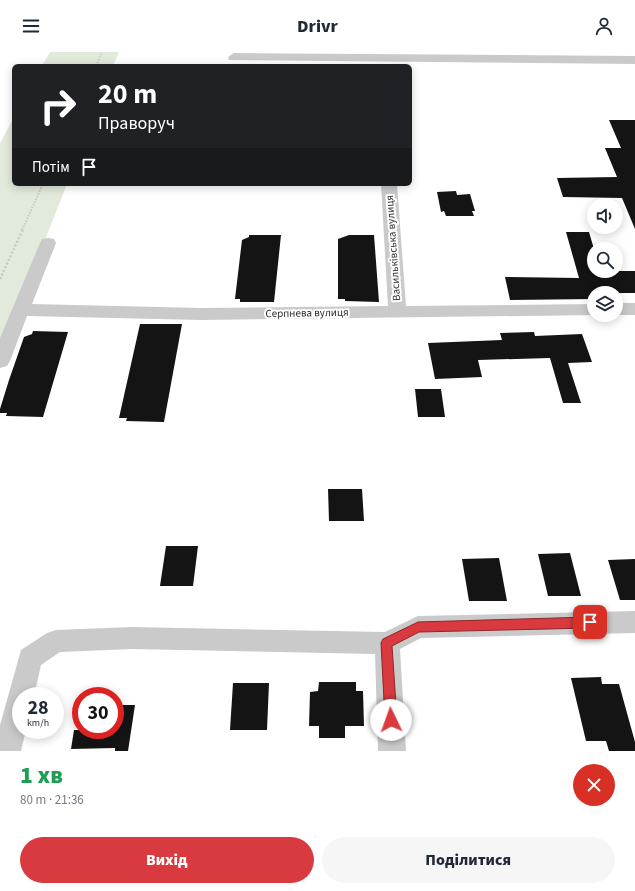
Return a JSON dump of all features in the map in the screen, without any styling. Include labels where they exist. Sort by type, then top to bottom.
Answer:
[{"type":"street","points":[[234,57],[635,60]]},
{"type":"street","name":"Васильківська вулиця","points":[[389,186],[397,312]]},
{"type":"street","points":[[0,361],[48,242]]},
{"type":"street","points":[[623,309],[635,309]]},
{"type":"street","name":"Серпнева вулиця","points":[[21,310],[200,314],[587,310]]},
{"type":"street","points":[[7,751],[30,658],[56,641],[132,638],[387,643],[418,627],[635,622]]},
{"type":"street","points":[[387,643],[392,751]]},
{"type":"path","points":[[97,64],[102,52]]},
{"type":"path","points":[[0,279],[42,186]]},
{"type":"green space","points":[[50,52],[119,52],[114,64],[43,64]]},
{"type":"green space","points":[[12,121],[12,186],[66,186],[0,354],[0,143]]},
{"type":"building","points":[[609,120],[635,120],[635,229],[623,198],[563,197],[557,178],[617,177],[605,148],[621,148]]},
{"type":"building","points":[[456,191],[457,195],[470,194],[475,211],[472,211],[474,216],[446,216],[444,211],[441,212],[437,192]]},
{"type":"building","points":[[566,232],[587,232],[587,234],[590,234],[592,242],[587,242],[587,278],[623,278],[623,271],[635,271],[635,293],[623,293],[623,286],[587,286],[587,299],[510,300],[505,277],[579,278]]},
{"type":"building","points":[[249,235],[281,235],[274,302],[240,302],[240,299],[235,299],[242,240],[249,237]]},
{"type":"building","points":[[349,235],[374,235],[379,302],[345,301],[345,299],[338,299],[338,239]]},
{"type":"building","points":[[140,324],[182,324],[164,422],[126,421],[127,418],[119,418]]},
{"type":"building","points":[[33,331],[68,332],[43,417],[6,416],[7,413],[0,413],[0,409],[9,380],[24,337],[32,334]]},
{"type":"building","points":[[534,332],[535,336],[582,334],[592,362],[568,363],[581,403],[563,403],[550,358],[478,360],[482,377],[435,379],[428,343],[502,340],[500,333]]},
{"type":"building","points":[[415,389],[441,389],[445,417],[418,417]]},
{"type":"building","points":[[328,489],[362,489],[364,521],[329,521]]},
{"type":"building","points":[[166,546],[198,546],[193,586],[160,586]]},
{"type":"building","points":[[570,553],[581,596],[548,596],[538,554]]},
{"type":"building","points":[[499,558],[507,601],[469,601],[462,559]]},
{"type":"building","points":[[635,559],[635,600],[620,600],[608,560]]},
{"type":"building","points":[[601,677],[602,684],[619,684],[635,742],[635,751],[609,751],[606,741],[586,741],[571,678]]},
{"type":"building","points":[[319,682],[356,682],[356,691],[363,691],[364,726],[345,726],[345,738],[319,738],[319,726],[309,726],[310,692],[318,691]]},
{"type":"building","points":[[233,683],[269,683],[267,730],[230,730]]},
{"type":"building","points":[[124,705],[135,705],[128,751],[115,751],[115,748],[71,749],[73,739],[124,739]]},
{"type":"route","points":[[391,720],[387,643],[418,627],[590,622]]}]
